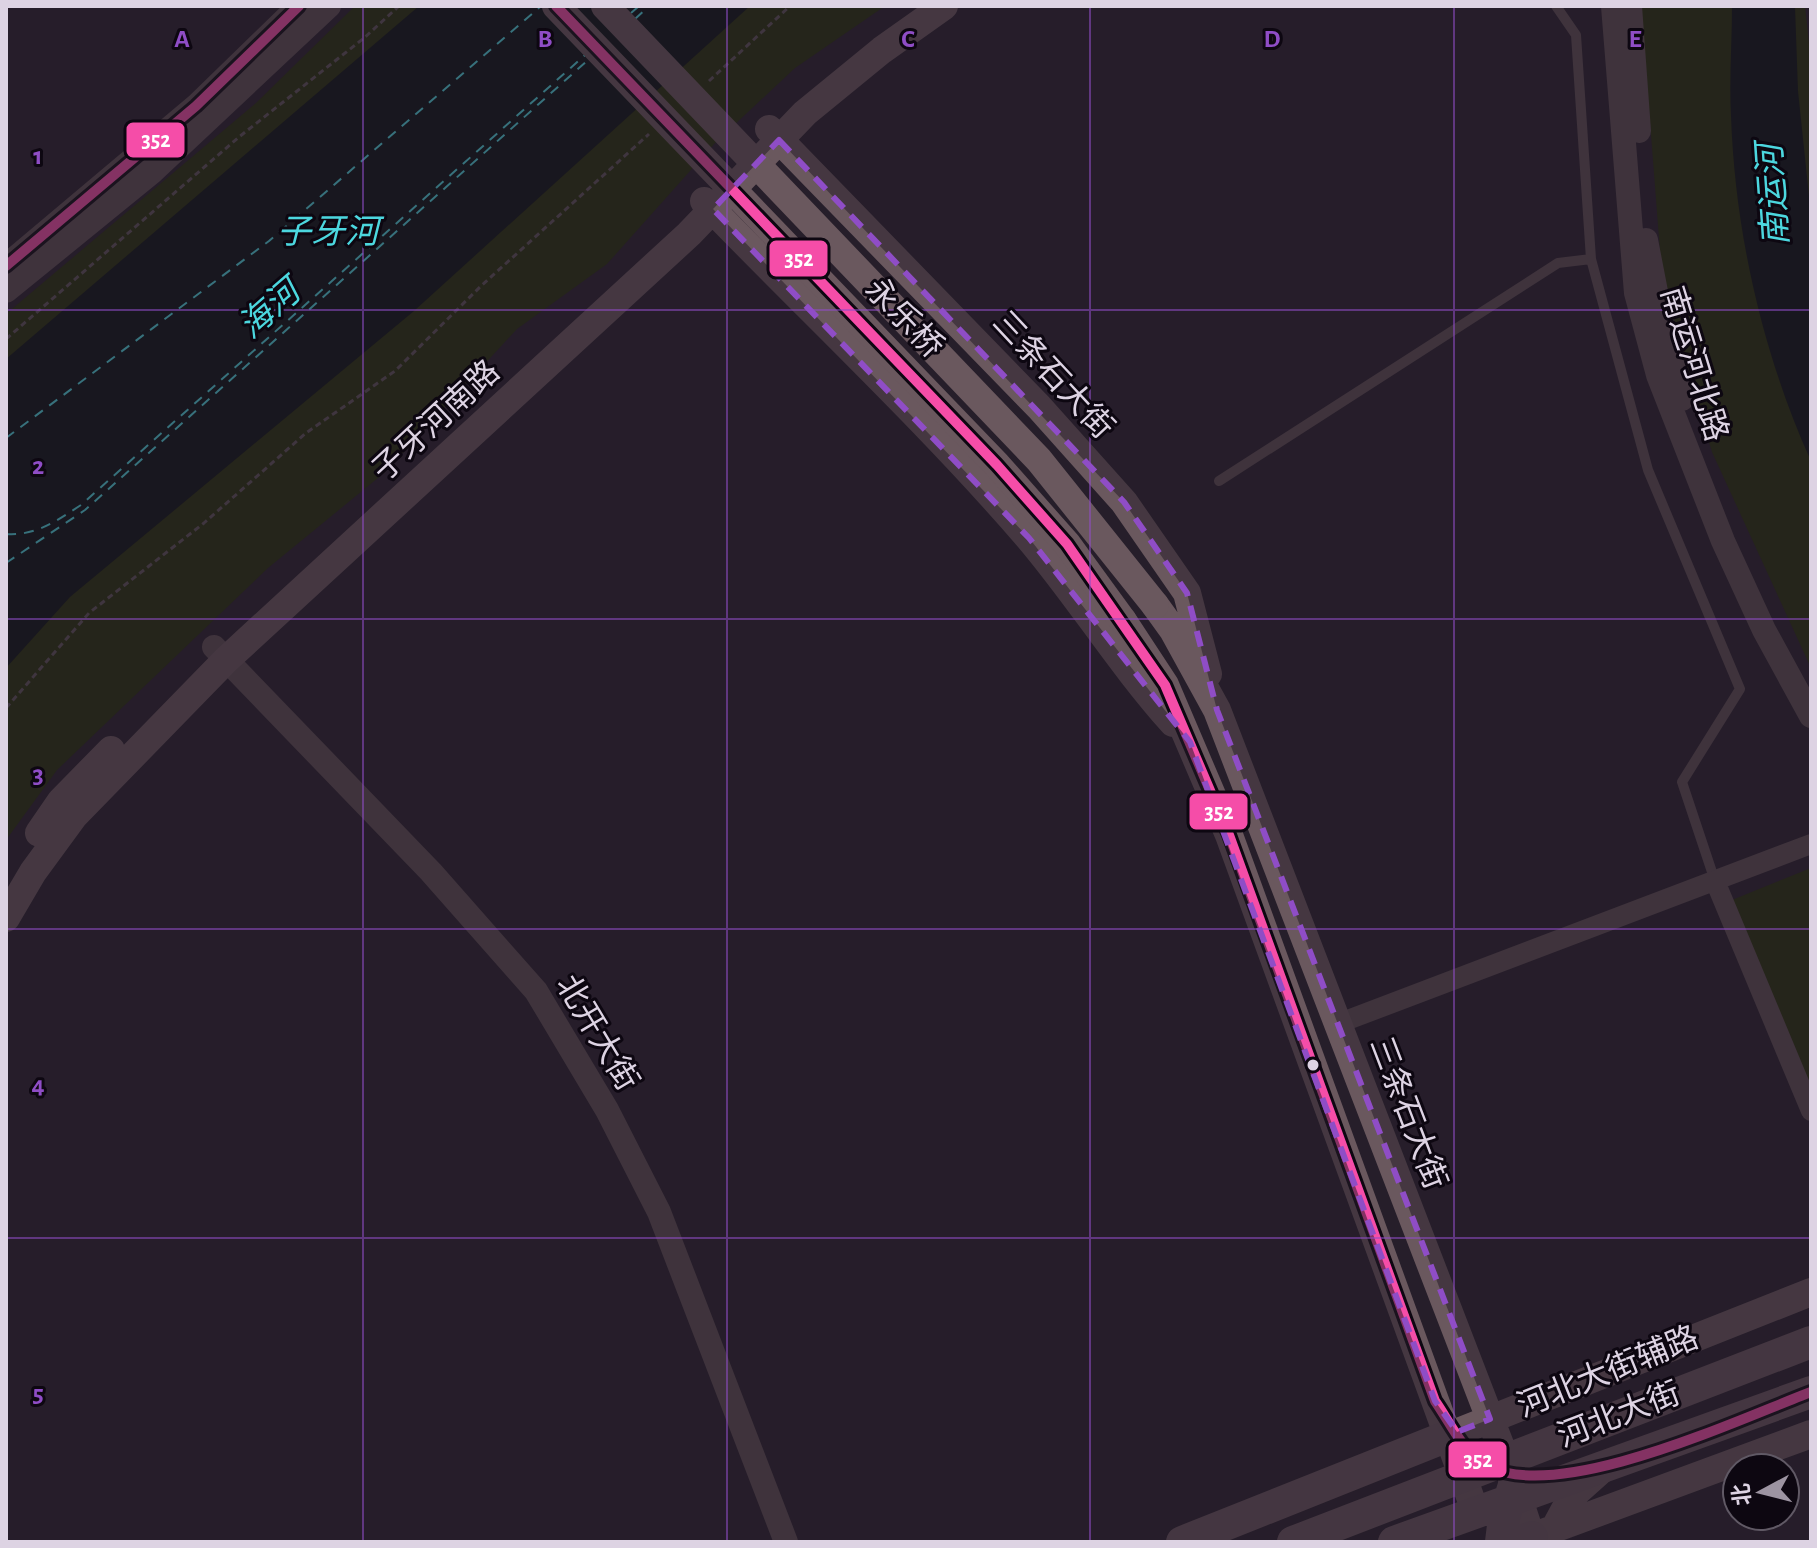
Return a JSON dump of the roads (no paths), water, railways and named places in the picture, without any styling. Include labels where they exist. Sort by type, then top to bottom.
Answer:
[{"type":"main road","name":"永乐桥","points":[[556,6],[997,465],[1067,544],[1165,685],[1190,742]]},
{"type":"main road","name":"永乐桥","points":[[605,6],[1039,460],[1155,605]]},
{"type":"main road","name":"子牙河南路","points":[[6,885],[61,801],[668,229],[708,205],[774,134],[792,104],[915,6]]},
{"type":"main road","name":"子牙河南路","points":[[774,134],[944,6]]},
{"type":"main road","name":"三条石大街","points":[[774,134],[1039,407],[1124,502],[1187,593],[1217,710],[1337,1024],[1489,1462]]},
{"type":"main road","points":[[708,205],[942,442],[1019,528],[1140,686],[1190,742],[1229,835],[1295,1011],[1435,1401],[1489,1462],[1531,1539]]},
{"type":"main road","name":"三条石大街","points":[[1155,605],[1217,710]]},
{"type":"main road","name":"子牙河南路","points":[[6,918],[33,872],[74,816],[220,653]]},
{"type":"main road","name":"河北大街辅路","points":[[1489,1462],[1811,1292]]},
{"type":"main road","name":"河北大街","points":[[1298,1540],[1489,1462],[1811,1342]]},
{"type":"main road","name":"河北大街","points":[[1489,1462],[1606,1466],[1811,1392]]},
{"type":"main road","points":[[1531,1539],[1811,1434]]},
{"type":"main road","points":[[1182,1542],[1388,1460],[1489,1462]]},
{"type":"main road","name":"河北大街","points":[[1394,1542],[1482,1528],[1489,1462]]},
{"type":"main road","points":[[1531,1539],[1606,1466]]},
{"type":"street","points":[[6,266],[153,145],[299,6]]},
{"type":"street","points":[[6,291],[151,173],[329,6]]},
{"type":"street","name":"南运河北路","points":[[1613,6],[1636,293],[1658,375],[1723,541],[1764,630],[1811,716]]},
{"type":"street","name":"南运河北路","points":[[1630,6],[1647,259],[1680,394],[1707,464],[1782,632],[1811,685]]},
{"type":"street","name":"北开大街","points":[[220,653],[431,872],[536,991],[607,1110],[659,1212],[786,1542]]},
{"type":"street","points":[[1337,1024],[1811,844]]},
{"type":"street","points":[[1715,881],[1811,1111]]},
{"type":"lane","points":[[1556,6],[1576,35],[1591,259],[1648,470],[1740,689],[1682,782],[1715,881]]},
{"type":"lane","points":[[1219,481],[1558,263],[1591,259]]},
{"type":"water","name":"子牙河","points":[[419,6],[750,6],[414,311],[70,597],[6,668],[6,359]]},
{"type":"water","name":"南运河","points":[[1732,6],[1795,6],[1798,91],[1811,215],[1811,461],[1779,379],[1754,293],[1745,249],[1731,116]]},
{"type":"water label","name":"海河","points":[[270,310]]}]
